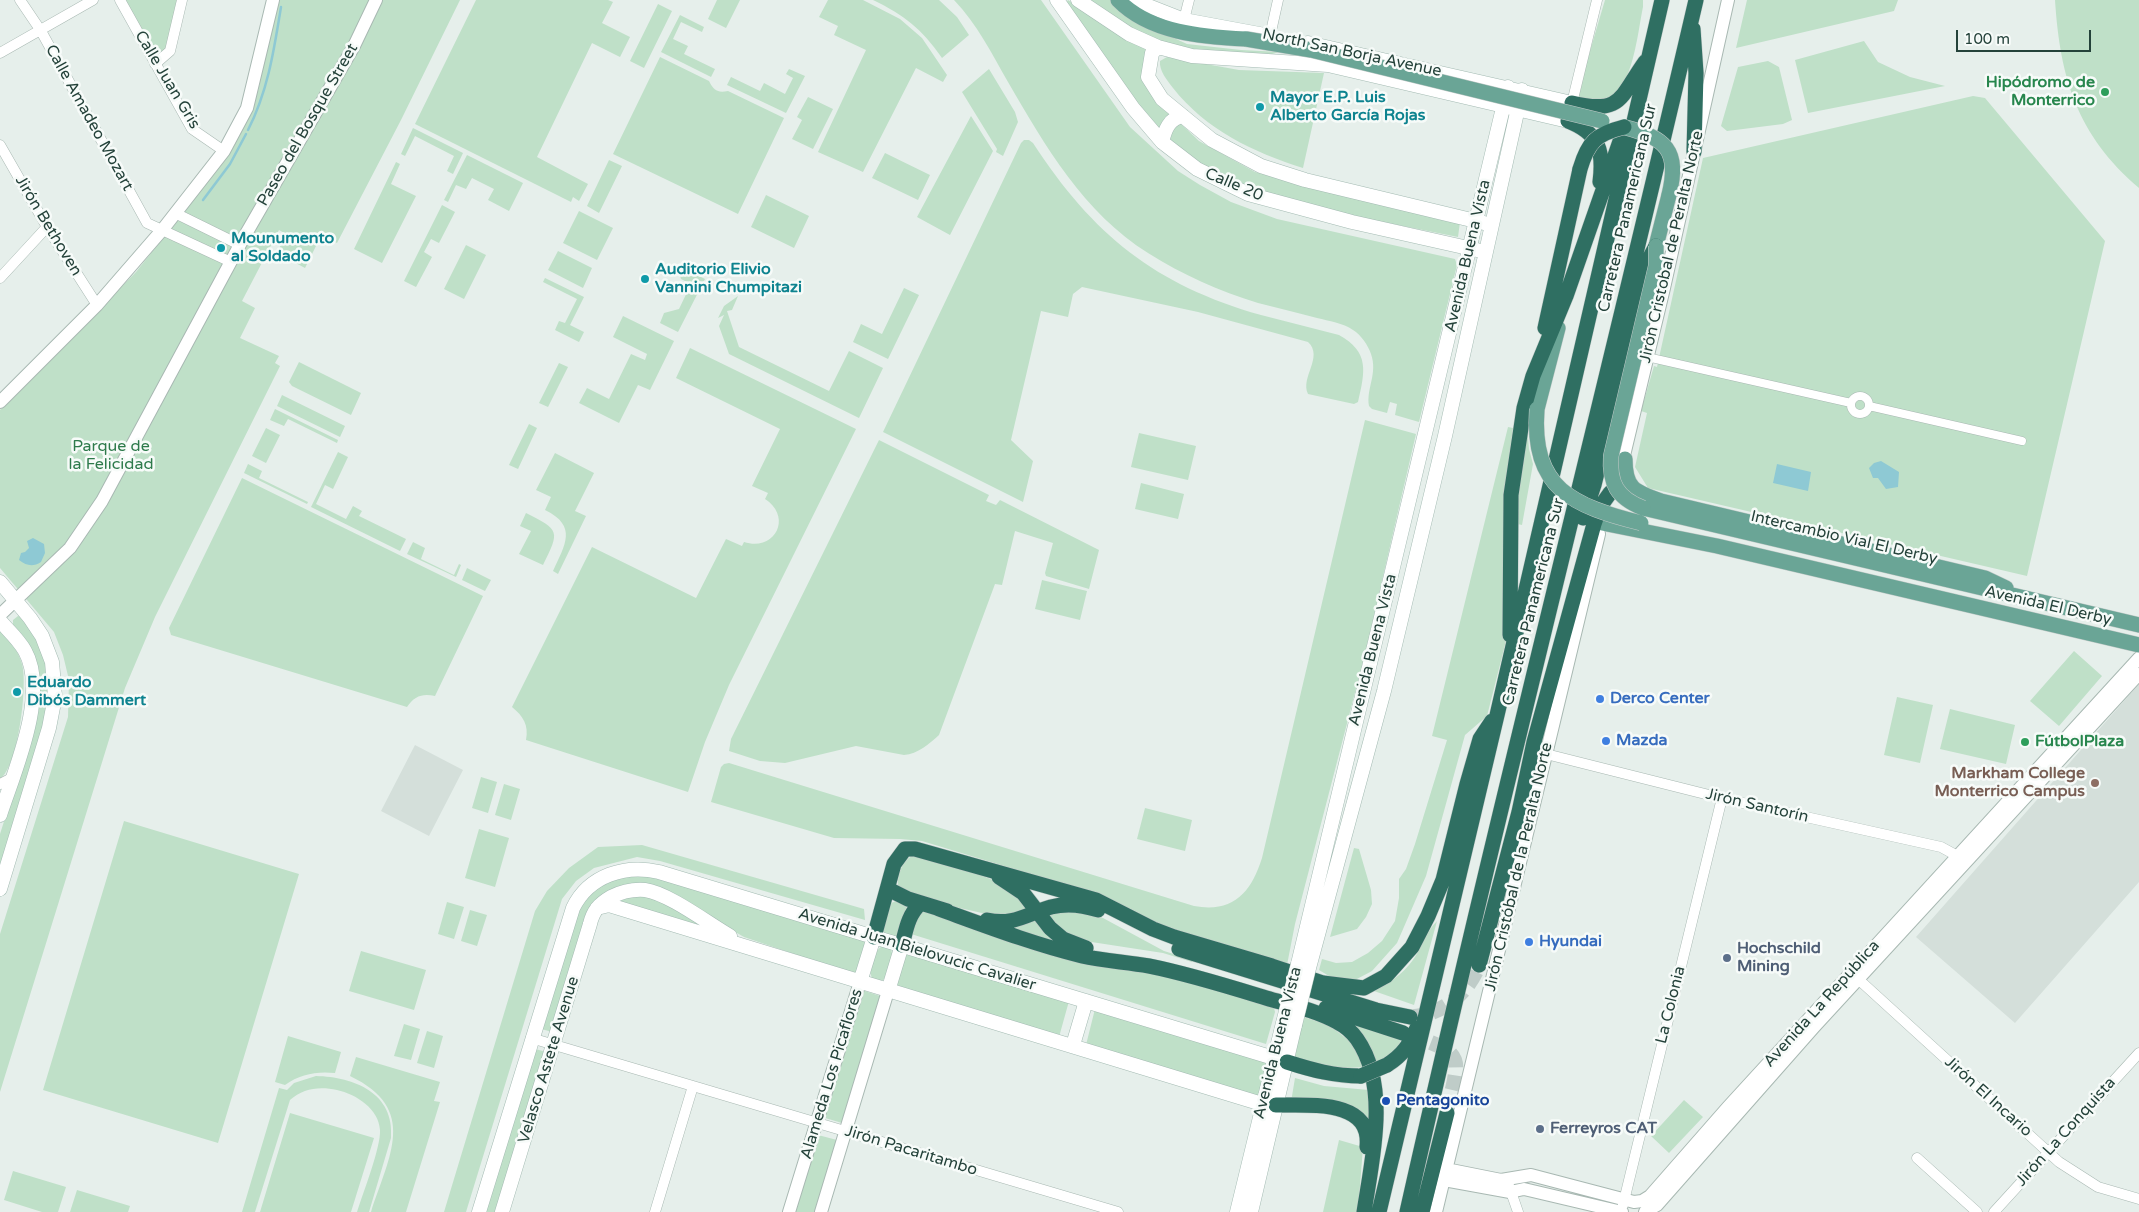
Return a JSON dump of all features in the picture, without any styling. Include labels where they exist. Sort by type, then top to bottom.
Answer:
[{"type":"highway","name":"Carretera Panamericana Sur","points":[[1379,1212],[1511,657],[1639,108],[1662,0]]},
{"type":"highway","name":"Carretera Panamericana Sur","points":[[1407,1212],[1446,1039],[1696,0]]},
{"type":"highway","points":[[1692,15],[1696,73],[1694,152]]},
{"type":"highway","points":[[1572,103],[1595,108],[1613,103],[1624,96],[1650,56]]},
{"type":"highway","points":[[1511,657],[1510,495],[1524,408],[1538,364],[1566,296],[1627,124],[1639,108]]},
{"type":"highway","points":[[1568,121],[1588,132],[1597,141],[1602,154],[1602,169],[1595,211]]},
{"type":"highway","points":[[1538,364],[1584,154],[1593,140],[1608,132],[1624,127]]},
{"type":"highway","points":[[1560,569],[1576,543],[1594,485],[1650,257],[1656,246]]},
{"type":"highway","points":[[1479,965],[1563,636],[1594,524],[1600,508],[1610,493]]},
{"type":"highway","points":[[874,937],[894,864],[905,849],[944,856],[1096,900],[1174,938],[1272,966],[1323,983],[1364,988],[1386,976],[1412,947],[1428,916],[1443,880],[1480,739],[1498,712]]},
{"type":"highway","points":[[944,856],[982,870],[1013,885],[1023,893],[1050,928],[1063,939],[1078,945],[1190,966],[1276,991],[1403,1033]]},
{"type":"highway","points":[[888,889],[920,904],[992,921],[1010,922],[1066,905],[1086,906],[1102,911],[1144,934],[1191,953],[1381,1012],[1410,1017]]},
{"type":"highway","points":[[902,945],[910,918],[920,904]]},
{"type":"highway","points":[[939,909],[1055,948],[1084,956],[1169,970],[1314,1012],[1342,1024],[1357,1039],[1365,1053],[1375,1096],[1375,1138],[1362,1212]]},
{"type":"highway","points":[[1280,1060],[1340,1076],[1361,1076],[1400,1057],[1407,1048],[1424,1015],[1440,958]]},
{"type":"highway","points":[[1269,1104],[1338,1108],[1352,1113],[1363,1124],[1367,1132],[1367,1143],[1362,1212]]},
{"type":"highway","points":[[1422,1212],[1447,1112]]},
{"type":"main road","name":"Calle 20","points":[[1057,0],[1120,92],[1162,142],[1196,169],[1248,194],[1352,222],[1487,253]]},
{"type":"main road","points":[[1078,0],[1129,34],[1158,47],[1192,56],[1328,66],[1568,121]]},
{"type":"main road","points":[[1118,0],[1150,22],[1164,27],[1201,35],[1246,39],[1330,54],[1624,127],[1653,136],[1664,145],[1673,162],[1673,179],[1656,246],[1656,266],[1611,456],[1610,468],[1612,481],[1618,492],[1642,516]]},
{"type":"main road","name":"North San Borja Avenue","points":[[1133,0],[1184,20],[1331,47],[1572,103]]},
{"type":"main road","name":"Calle 20","points":[[1158,47],[1152,52],[1148,77],[1162,99],[1212,140],[1261,166],[1305,180],[1493,226]]},
{"type":"main road","name":"Avenida Buena Vista","points":[[1304,966],[1351,742],[1476,222],[1515,89]]},
{"type":"main road","name":"Avenida Buena Vista","points":[[1237,1212],[1269,1104],[1304,966],[1369,747],[1445,436],[1493,226],[1510,107]]},
{"type":"main road","points":[[1162,142],[1168,125],[1178,117],[1183,116]]},
{"type":"main road","points":[[1566,296],[1537,409],[1535,429],[1537,448],[1544,467],[1556,484],[1577,502],[1588,508],[1642,516],[1907,583],[1948,601]]},
{"type":"main road","points":[[1625,460],[1628,483],[1641,494],[1670,503],[1985,578],[2037,602]]},
{"type":"main road","name":"Intercambio Vial El Derby","points":[[1642,516],[2037,602]]},
{"type":"main road","points":[[1602,523],[1732,550],[1948,601]]},
{"type":"main road","points":[[0,582],[36,626],[48,651],[55,698],[48,728],[0,889]]},
{"type":"main road","name":"Avenida El Derby","points":[[1948,601],[2139,645]]},
{"type":"main road","name":"Avenida El Derby","points":[[2037,602],[2139,625]]},
{"type":"main road","points":[[0,621],[25,650],[31,667],[33,692],[31,713],[24,745],[6,781],[0,816]]},
{"type":"main road","points":[[1351,742],[1369,747]]},
{"type":"main road","name":"Avenida Juan Bielovucic Cavalier","points":[[567,922],[575,902],[594,882],[617,871],[648,869],[1280,1060]]},
{"type":"main road","points":[[596,908],[620,893],[633,890],[648,891],[672,902],[748,947]]},
{"type":"main road","points":[[596,908],[601,905],[610,905],[888,991],[1269,1104]]},
{"type":"main road","name":"Velasco Astete Avenue","points":[[502,1212],[596,908]]},
{"type":"main road","name":"Velasco Astete Avenue","points":[[479,1212],[567,922]]},
{"type":"main road","name":"Alameda Los Picaflores","points":[[860,982],[874,937]]},
{"type":"main road","name":"Alameda Los Picaflores","points":[[888,991],[902,945]]},
{"type":"main road","points":[[1073,1045],[1086,1001]]},
{"type":"main road","name":"Avenida Buena Vista","points":[[1251,1212],[1269,1104]]},
{"type":"street","name":"Calle Amadeo Mozart","points":[[20,0],[41,31],[144,218],[152,226],[163,229],[231,262]]},
{"type":"street","points":[[0,53],[93,0]]},
{"type":"street","name":"Calle Juan Gris","points":[[120,0],[192,128],[224,151]]},
{"type":"street","points":[[155,64],[170,51],[182,0]]},
{"type":"street","points":[[0,402],[97,305],[163,229],[224,151],[248,108],[273,0]]},
{"type":"street","name":"Paseo del Bosque Street","points":[[0,615],[70,548],[88,524],[240,245],[354,46],[376,0]]},
{"type":"street","points":[[1184,20],[1189,0]]},
{"type":"street","points":[[1270,36],[1278,0]]},
{"type":"street","points":[[1572,103],[1597,0]]},
{"type":"street","name":"Jirón Cristobal de Peralta Norte","points":[[1610,493],[1625,460],[1728,0]]},
{"type":"street","name":"Jirón Bethoven","points":[[0,145],[47,227],[97,305]]},
{"type":"street","points":[[175,213],[240,245]]},
{"type":"street","points":[[0,278],[47,227]]},
{"type":"street","points":[[1647,356],[1851,403]]},
{"type":"street","points":[[1861,396],[1868,400],[1869,406],[1866,411],[1859,414],[1854,411],[1851,403],[1856,397],[1861,396]]},
{"type":"street","points":[[1869,406],[2022,441]]},
{"type":"street","name":"Jirón Cristóbal de la Peralta Norte","points":[[1436,1212],[1610,493]]},
{"type":"street","name":"Avenida La República","points":[[1962,859],[2139,658]]},
{"type":"street","name":"Avenida La República","points":[[1445,1175],[1622,1208],[1650,1196],[1962,859],[2139,674]]},
{"type":"street","name":"Jirón Santorín","points":[[1546,754],[1722,798],[1942,847],[1962,859]]},
{"type":"street","name":"La Colonia","points":[[1622,1208],[1722,798]]},
{"type":"street","name":"Avenida La República","points":[[1645,1212],[1657,1205],[1853,977]]},
{"type":"street","name":"Jirón El Incario","points":[[1853,977],[2071,1171],[2098,1187],[2139,1200]]},
{"type":"street","name":"Alameda Los Picaflores","points":[[789,1212],[860,982]]},
{"type":"street","name":"Alameda Los Picaflores","points":[[821,1212],[888,991]]},
{"type":"street","name":"Jirón Pacaritambo","points":[[531,1038],[1104,1210],[1118,1212]]},
{"type":"street","name":"Jirón La Conquista","points":[[1994,1212],[2139,1053]]},
{"type":"street","points":[[655,1212],[693,1086]]},
{"type":"street","points":[[1917,1158],[1977,1212]]},
{"type":"street","points":[[1509,1186],[1518,1212]]},
{"type":"shaded area","name":"Markham College Monterrico Campus","points":[[2139,684],[2139,882],[2015,1023],[1916,937]]},
{"type":"shaded area","points":[[415,745],[463,770],[429,836],[381,811]]},
{"type":"green space","points":[[125,0],[178,0],[165,53],[156,57]]},
{"type":"green space","name":"Parque de la Felicidad","points":[[277,0],[460,0],[401,120],[337,243],[321,236],[305,268],[277,253],[286,234],[279,230],[242,301],[255,308],[240,338],[279,356],[275,363],[280,366],[155,617],[125,688],[0,1092],[0,934],[68,717],[69,680],[63,655],[54,632],[0,568],[0,410],[136,272],[226,159],[249,116],[258,91]]},
{"type":"green space","points":[[476,0],[608,0],[613,2],[602,23],[630,37],[620,57],[592,43],[537,157],[588,184],[579,201],[573,197],[571,202],[415,124]]},
{"type":"green space","points":[[717,0],[740,0],[726,28],[708,19]]},
{"type":"green space","points":[[828,0],[863,0],[900,19],[922,38],[947,75],[943,82],[916,68],[863,172],[818,152],[866,50],[834,35],[838,26],[819,17]]},
{"type":"green space","points":[[873,0],[939,0],[957,17],[969,35],[942,58],[912,24],[894,11]]},
{"type":"green space","points":[[954,0],[1041,0],[1130,127],[1178,171],[1231,202],[1277,219],[1455,259],[1457,265],[1419,422],[1395,415],[1397,404],[1390,402],[1387,413],[1372,409],[1369,406],[1373,361],[1366,344],[1353,330],[1336,322],[1258,303],[1202,282],[1148,253],[1125,237],[1104,218],[1085,198],[1052,154],[984,40]]},
{"type":"green space","points":[[1068,0],[1149,50],[1156,100],[1199,141],[1255,172],[1460,222],[1458,237],[1358,217],[1251,190],[1201,166],[1167,140],[1115,80],[1065,5]]},
{"type":"green space","points":[[1087,0],[1110,0],[1128,17],[1187,44],[1280,52],[1268,55],[1195,54],[1131,30]]},
{"type":"green space","points":[[1605,0],[1643,0],[1633,59],[1623,84],[1616,94],[1604,100],[1580,101],[1577,95]]},
{"type":"green space","points":[[1747,0],[1898,0],[1894,11],[1736,48]]},
{"type":"green space","name":"Hipódromo de Monterrico","points":[[2055,0],[2139,0],[2139,188],[2100,147],[2086,126],[2067,80]]},
{"type":"green space","points":[[658,4],[672,11],[644,68],[630,61]]},
{"type":"green space","points":[[680,15],[704,27],[702,32],[681,22],[673,39],[688,46],[684,54],[715,69],[711,77],[661,52]]},
{"type":"green space","points":[[1864,41],[1878,62],[1910,77],[1945,86],[1808,113],[1795,60]]},
{"type":"green space","points":[[660,57],[709,81],[717,90],[722,92],[728,91],[784,118],[738,214],[613,154]]},
{"type":"green space","points":[[1167,57],[1239,70],[1324,73],[1303,168],[1249,147],[1215,128],[1200,116],[1186,103],[1164,75],[1160,61]]},
{"type":"green space","points":[[1768,61],[1779,67],[1792,120],[1783,124],[1727,131],[1721,126],[1738,67]]},
{"type":"green space","points":[[789,69],[805,76],[786,113],[727,85],[731,77],[760,91],[764,83],[785,94],[793,78],[786,74]]},
{"type":"green space","points":[[989,69],[1015,112],[1018,122],[1003,156],[996,152],[997,149],[962,92]]},
{"type":"green space","points":[[1973,96],[1985,98],[2105,241],[2027,576],[1648,488],[1635,467],[1647,413],[1641,411],[1654,366],[1657,367],[1703,158]]},
{"type":"green space","points":[[808,97],[833,109],[813,149],[792,139],[802,120],[797,117]]},
{"type":"green space","points":[[971,116],[993,151],[950,235],[917,217]]},
{"type":"green space","points":[[413,128],[463,153],[453,174],[447,171],[454,156],[415,136],[405,156],[401,154]]},
{"type":"green space","points":[[1024,140],[1029,140],[1033,143],[1056,176],[1104,230],[1158,272],[1223,303],[1339,335],[1349,342],[1356,348],[1363,364],[1358,402],[1354,404],[1308,394],[1306,388],[1307,381],[1314,354],[1308,342],[1198,312],[1082,287],[1073,294],[1068,317],[1041,311],[1011,440],[1033,461],[1023,502],[883,432]]},
{"type":"green space","points":[[885,153],[930,175],[918,200],[872,178]]},
{"type":"green space","points":[[467,155],[523,183],[509,211],[488,200],[494,189],[472,178],[466,189],[456,185],[448,202],[444,200]]},
{"type":"green space","points":[[609,160],[622,166],[599,213],[587,206]]},
{"type":"green space","points":[[396,162],[400,164],[391,184],[416,196],[382,263],[354,249]]},
{"type":"green space","points":[[766,195],[809,216],[794,248],[751,227]]},
{"type":"green space","points":[[442,205],[455,212],[439,243],[431,239],[424,252],[432,257],[416,287],[404,281]]},
{"type":"green space","points":[[579,211],[613,228],[597,260],[563,243]]},
{"type":"green space","points":[[466,245],[486,255],[464,299],[444,289]]},
{"type":"green space","points":[[558,251],[592,268],[583,288],[548,270]]},
{"type":"green space","points":[[681,267],[705,279],[678,332],[660,323],[664,313],[679,309],[691,284],[681,279],[679,272]]},
{"type":"green space","points":[[545,278],[584,297],[570,325],[584,332],[579,342],[555,330],[559,321],[565,323],[577,299],[543,282]]},
{"type":"green space","points":[[904,288],[919,295],[888,359],[853,342],[861,324],[882,334]]},
{"type":"green space","points":[[738,296],[732,310],[727,311],[739,347],[829,391],[849,351],[883,368],[859,418],[729,354],[719,326],[724,315],[718,318],[724,306]]},
{"type":"green space","points":[[623,316],[674,341],[650,390],[638,385],[619,423],[579,403],[587,388],[609,399],[631,354],[645,360],[647,354],[613,337]]},
{"type":"green space","points":[[690,348],[856,429],[729,685],[705,742],[688,792],[526,740],[526,725],[512,707],[592,547],[696,598],[726,539],[742,546],[744,542],[755,544],[772,538],[777,531],[778,515],[773,506],[765,499],[768,493],[752,486],[780,429],[676,378]]},
{"type":"green space","points":[[299,362],[361,393],[351,415],[292,386],[289,382]]},
{"type":"green space","points":[[559,363],[568,367],[548,407],[539,403]]},
{"type":"green space","points":[[282,395],[345,426],[340,437],[277,406]]},
{"type":"green space","points":[[275,409],[338,440],[337,443],[288,419],[284,426],[270,420]]},
{"type":"green space","points":[[1365,420],[1416,434],[1365,654],[1295,924],[1287,965],[1168,930],[1106,897],[922,841],[834,838],[711,802],[721,767],[729,763],[1194,906],[1220,906],[1230,903],[1246,890],[1258,870],[1262,858]]},
{"type":"green space","points":[[529,424],[537,428],[518,469],[509,465]]},
{"type":"green space","points":[[1527,426],[1529,449],[1533,464],[1522,525],[1513,523]]},
{"type":"green space","points":[[1508,427],[1513,428],[1506,482],[1506,641],[1487,716],[1465,735],[1426,876],[1397,943],[1372,971],[1355,980],[1334,979],[1319,970],[1322,959],[1336,963],[1352,962],[1368,953],[1382,941],[1395,921],[1399,898],[1399,879],[1406,869],[1415,844],[1447,740],[1432,736]]},
{"type":"green space","points":[[266,428],[280,435],[266,463],[252,456]]},
{"type":"green space","points":[[1139,433],[1196,446],[1188,480],[1131,467]]},
{"type":"green space","points":[[879,440],[989,495],[986,501],[996,505],[1000,500],[1099,550],[1089,589],[1046,576],[1045,573],[1053,543],[1015,531],[1002,585],[995,584],[939,735],[927,745],[919,751],[904,755],[856,746],[785,763],[760,761],[729,751],[731,739]]},
{"type":"green space","points":[[338,452],[348,457],[333,489],[325,485],[316,504],[346,519],[353,506],[362,511],[359,516],[406,539],[400,551],[311,507]]},
{"type":"green space","points":[[555,453],[594,473],[575,511],[586,516],[558,574],[553,571],[566,537],[565,529],[555,516],[545,510],[551,497],[536,490]]},
{"type":"green space","points":[[248,464],[262,471],[259,478],[308,502],[307,504],[244,473]]},
{"type":"green space","points":[[242,478],[483,596],[435,696],[419,696],[407,707],[171,635],[169,628]]},
{"type":"green space","points":[[1141,483],[1184,494],[1178,519],[1135,509]]},
{"type":"green space","points":[[526,513],[551,528],[554,533],[552,545],[543,565],[519,554],[531,531],[520,526]]},
{"type":"green space","points":[[413,542],[425,548],[421,559],[454,575],[459,564],[461,565],[456,577],[407,554]]},
{"type":"green space","points":[[467,568],[491,580],[485,591],[462,580]]},
{"type":"green space","points":[[1042,580],[1087,591],[1080,620],[1035,609]]},
{"type":"green space","points":[[18,616],[23,617],[41,648],[49,674],[49,709],[0,868],[0,834],[30,740],[38,705],[13,625],[13,620]]},
{"type":"green space","points":[[0,629],[13,645],[22,664],[24,689],[20,725],[12,759],[0,779]]},
{"type":"green space","points":[[2074,651],[2102,676],[2059,726],[2030,701]]},
{"type":"green space","points":[[1897,697],[1933,705],[1920,763],[1884,755]]},
{"type":"green space","points":[[1950,709],[2015,725],[2006,764],[1940,749]]},
{"type":"green space","points":[[481,777],[497,782],[488,813],[472,808]]},
{"type":"green space","points":[[504,784],[520,789],[511,820],[495,815]]},
{"type":"green space","points":[[1145,808],[1192,820],[1185,851],[1137,839]]},
{"type":"green space","points":[[124,821],[299,874],[218,1143],[43,1090]]},
{"type":"green space","points":[[479,829],[509,838],[495,887],[465,878]]},
{"type":"green space","points":[[642,845],[864,909],[865,920],[660,861],[637,857],[594,868],[576,881],[562,899],[466,1212],[444,1212],[535,911],[547,891],[569,868],[598,847]]},
{"type":"green space","points":[[1354,848],[1359,849],[1371,890],[1372,904],[1366,917],[1357,929],[1330,937]]},
{"type":"green space","points":[[912,856],[988,878],[1009,889],[1029,908],[1000,917],[928,901],[898,886],[898,877],[901,869],[905,861]]},
{"type":"green space","points":[[646,874],[866,939],[856,975],[744,937],[667,893],[605,895],[552,1032],[538,1028],[576,911],[592,891],[620,877]]},
{"type":"green space","points":[[629,895],[656,897],[708,929],[612,901]]},
{"type":"green space","points":[[896,901],[904,903],[908,910],[899,936],[892,937],[881,930],[889,904]]},
{"type":"green space","points":[[447,902],[464,907],[454,939],[438,934]]},
{"type":"green space","points":[[470,910],[487,915],[477,946],[461,941]]},
{"type":"green space","points":[[918,910],[1168,974],[1274,1008],[1275,1012],[1266,1044],[911,934]]},
{"type":"green space","points":[[1064,911],[1088,913],[1103,918],[1164,951],[1193,960],[1192,962],[1163,953],[1085,941],[1071,937],[1047,916]]},
{"type":"green space","points":[[1035,920],[1065,947],[1002,928]]},
{"type":"green space","points":[[1437,921],[1414,1005],[1374,991],[1387,984],[1404,970],[1418,952]]},
{"type":"green space","points":[[882,946],[891,949],[892,962],[889,971],[881,982],[872,979],[870,970],[873,956]]},
{"type":"green space","points":[[361,951],[426,970],[414,1010],[349,991]]},
{"type":"green space","points":[[907,952],[1069,1001],[1059,1037],[896,987],[904,954]]},
{"type":"green space","points":[[862,990],[880,996],[842,1123],[822,1117]]},
{"type":"green space","points":[[1095,1009],[1268,1062],[1260,1097],[1086,1045]]},
{"type":"green space","points":[[1300,1016],[1329,1025],[1352,1043],[1364,1067],[1328,1069],[1290,1059]]},
{"type":"green space","points":[[1344,1021],[1401,1039],[1397,1048],[1391,1054],[1375,1063]]},
{"type":"green space","points":[[404,1024],[420,1029],[411,1060],[394,1056]]},
{"type":"green space","points":[[427,1031],[443,1036],[434,1068],[417,1063]]},
{"type":"green space","points":[[288,1036],[341,1052],[335,1073],[309,1074],[285,1085],[275,1082]]},
{"type":"green space","points":[[532,1048],[546,1052],[497,1212],[483,1212]]},
{"type":"green space","points":[[356,1057],[440,1082],[434,1101],[440,1102],[406,1212],[371,1212],[390,1153],[393,1135],[392,1119],[385,1103],[371,1089],[350,1076]]},
{"type":"green space","points":[[316,1076],[330,1077],[357,1084],[369,1090],[386,1109],[390,1122],[391,1138],[369,1212],[357,1212],[378,1147],[380,1138],[379,1122],[371,1109],[359,1099],[344,1092],[324,1088],[300,1093],[290,1100],[255,1212],[242,1212],[279,1088],[287,1090],[294,1083]]},
{"type":"green space","points":[[1295,1078],[1324,1086],[1369,1090],[1372,1120],[1340,1103],[1291,1102]]},
{"type":"green space","points":[[1684,1100],[1703,1117],[1669,1153],[1651,1136]]},
{"type":"green space","points":[[290,1113],[374,1138],[351,1212],[260,1212]]},
{"type":"green space","points":[[818,1135],[837,1140],[815,1212],[795,1212]]},
{"type":"green space","points":[[1339,1140],[1363,1147],[1358,1212],[1323,1212]]},
{"type":"green space","points":[[13,1171],[66,1187],[58,1212],[42,1212],[4,1200]]},
{"type":"green space","points":[[77,1190],[130,1206],[128,1212],[70,1212]]},
{"type":"water","points":[[1881,461],[1899,472],[1898,487],[1886,489],[1878,478],[1873,478],[1869,468],[1874,463]]},
{"type":"water","points":[[1777,464],[1811,472],[1808,491],[1773,483]]},
{"type":"water","points":[[33,538],[44,544],[45,553],[41,562],[35,565],[25,564],[19,560],[21,553],[29,548],[27,541]]},
{"type":"waterway","points":[[248,130],[261,100],[273,55],[281,7]]},
{"type":"waterway","points":[[203,200],[230,164],[246,134]]},
{"type":"tunnel","points":[[1410,1017],[1433,1012],[1452,1002],[1468,986],[1479,965]]},
{"type":"tunnel","points":[[1409,1035],[1442,1047],[1455,1060],[1456,1069],[1447,1113]]},
{"type":"place","name":"Hipódromo de Monterrico","points":[[2105,92]]},
{"type":"place","name":"Mayor E.P. Luis Alberto García Rojas","points":[[1260,107]]},
{"type":"place","name":"Mounumento al Soldado","points":[[221,248]]},
{"type":"place","name":"Auditorio Elivio Vannini Chumpitazi","points":[[645,279]]},
{"type":"place","name":"Eduardo Dibós Dammert","points":[[17,692]]},
{"type":"place","name":"Derco Center","points":[[1600,699]]},
{"type":"place","name":"Mazda","points":[[1606,741]]},
{"type":"place","name":"FútbolPlaza","points":[[2025,742]]},
{"type":"place","name":"Markham College Monterrico Campus","points":[[2095,783]]},
{"type":"place","name":"Hyundai","points":[[1529,942]]},
{"type":"place","name":"Hochschild Mining","points":[[1727,958]]},
{"type":"place","name":"Pentagonito","points":[[1386,1101]]},
{"type":"place","name":"Ferreyros CAT","points":[[1540,1129]]}]
